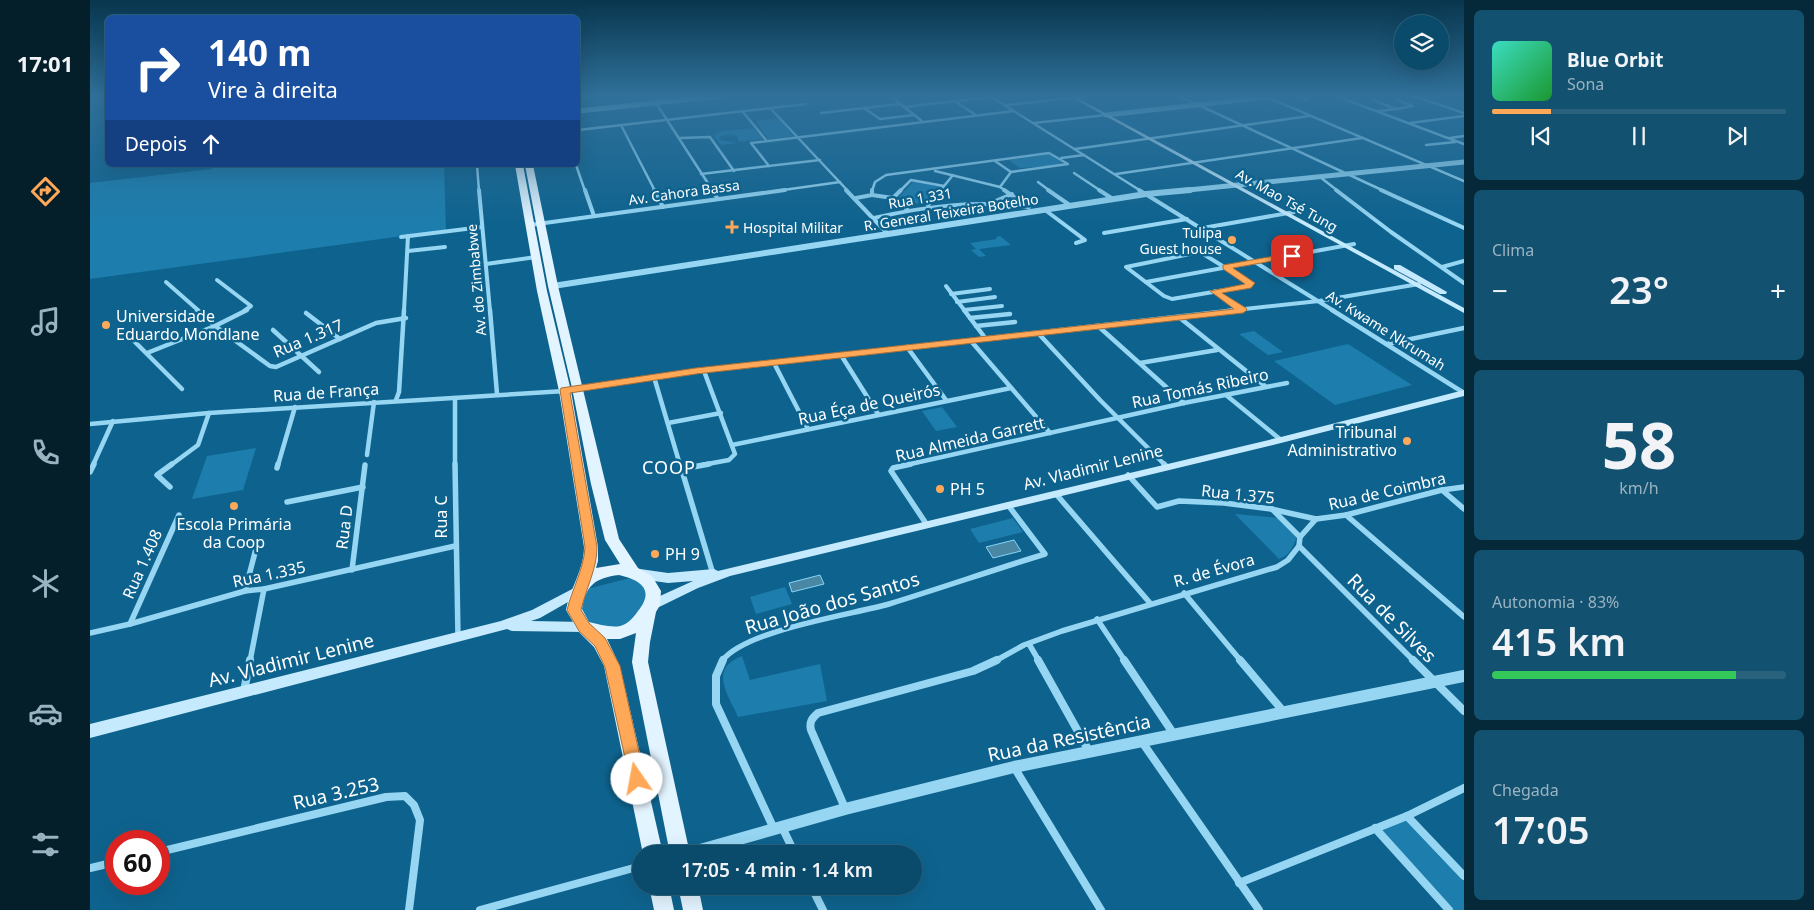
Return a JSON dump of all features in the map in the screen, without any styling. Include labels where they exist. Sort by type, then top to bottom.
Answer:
[{"type":"main road","name":"Av. Mao Tsé Tung","points":[[1159,138],[1464,304]]},
{"type":"main road","name":"Av. Mao Tsé Tung","points":[[1148,139],[1464,311]]},
{"type":"main road","points":[[518,167],[535,246],[542,291],[565,390],[591,547],[591,561],[580,588],[574,610],[584,627],[600,642],[612,666],[651,845]]},
{"type":"main road","points":[[529,167],[553,286],[612,540],[636,573],[649,582],[654,593],[642,642],[640,662],[678,845]]},
{"type":"main road","name":"Av. Vladimir Lenine","points":[[636,573],[668,578],[715,575],[729,572],[1128,475],[1281,440],[1464,393]]},
{"type":"main road","points":[[580,588],[592,577],[605,572],[619,569],[636,573]]},
{"type":"main road","name":"Av. Vladimir Lenine","points":[[651,609],[715,575]]},
{"type":"main road","name":"Av. Vladimir Lenine","points":[[90,730],[501,626],[536,614],[580,588]]},
{"type":"main road","points":[[584,627],[611,634],[633,628],[651,609]]},
{"type":"main road","name":"Av. Vladimir Lenine","points":[[501,626],[584,627]]},
{"type":"main road","points":[[661,895],[664,910]]},
{"type":"main road","points":[[690,895],[693,910]]},
{"type":"street","points":[[628,138],[663,207]]},
{"type":"street","points":[[680,138],[718,199]]},
{"type":"street","points":[[711,138],[734,171]]},
{"type":"street","points":[[768,166],[750,144],[778,138]]},
{"type":"street","points":[[800,138],[888,234]]},
{"type":"street","name":"Av. Kwame Nkrumah","points":[[1058,138],[1464,393]]},
{"type":"street","points":[[1271,138],[1464,228]]},
{"type":"street","points":[[1116,174],[1359,138]]},
{"type":"street","points":[[1363,138],[1464,181]]},
{"type":"street","points":[[1450,138],[1464,144]]},
{"type":"street","points":[[1075,149],[1148,139]]},
{"type":"street","points":[[1426,146],[1458,142]]},
{"type":"street","points":[[872,196],[872,188],[880,178],[1049,153],[1061,158],[1067,165],[1011,172],[995,161]]},
{"type":"street","points":[[1061,158],[1085,155]]},
{"type":"street","points":[[701,174],[820,160]]},
{"type":"street","name":"R. General Teixeira Botelho","points":[[553,286],[888,234],[1031,209],[1044,210],[1146,194],[1231,184],[1244,185],[1464,162]]},
{"type":"street","name":"Av. do Zimbabwe","points":[[477,167],[497,394]]},
{"type":"street","points":[[577,167],[594,216]]},
{"type":"street","points":[[933,170],[1000,187],[1031,209]]},
{"type":"street","points":[[1000,187],[1011,172]]},
{"type":"street","points":[[1074,173],[1113,199]]},
{"type":"street","points":[[927,205],[953,175]]},
{"type":"street","points":[[1320,177],[1391,232],[1464,283]]},
{"type":"street","points":[[893,198],[911,180],[944,186]]},
{"type":"street","name":"Av. Cahora Bassa","points":[[530,225],[840,182]]},
{"type":"street","points":[[1038,182],[1072,206]]},
{"type":"street","points":[[992,203],[1012,194]]},
{"type":"street","points":[[856,198],[872,196],[893,198],[908,210]]},
{"type":"street","name":"Rua 1.331","points":[[874,218],[927,205],[992,203],[1031,209]]},
{"type":"street","points":[[1044,210],[1085,240],[1076,243]]},
{"type":"street","points":[[1203,228],[1294,212]]},
{"type":"street","points":[[1104,233],[1187,219]]},
{"type":"street","points":[[401,237],[482,226]]},
{"type":"street","points":[[396,400],[399,392],[406,318],[404,284],[408,236]]},
{"type":"street","points":[[1146,282],[1354,244]]},
{"type":"street","points":[[408,251],[445,247]]},
{"type":"street","points":[[1200,252],[1250,283],[1248,286],[1172,298],[1164,296],[1146,282],[1126,267],[1200,252]]},
{"type":"street","points":[[486,264],[537,257]]},
{"type":"street","points":[[1442,267],[1464,261]]},
{"type":"street","points":[[147,353],[214,326],[251,308],[251,306],[217,280]]},
{"type":"street","points":[[166,282],[214,326]]},
{"type":"street","name":"Rua de França","points":[[90,424],[209,413],[565,390],[704,370],[1319,302],[1426,283]]},
{"type":"street","points":[[946,286],[986,339]]},
{"type":"street","points":[[952,294],[990,289]]},
{"type":"street","points":[[1215,291],[1243,310]]},
{"type":"street","points":[[958,302],[994,297]]},
{"type":"street","points":[[964,310],[1002,306]]},
{"type":"street","points":[[306,313],[340,339]]},
{"type":"street","points":[[970,318],[1010,314]]},
{"type":"street","name":"Rua 1.317","points":[[214,326],[270,366],[279,366],[376,323],[406,318]]},
{"type":"street","points":[[1180,318],[1265,386]]},
{"type":"street","points":[[976,326],[1015,322]]},
{"type":"street","points":[[1098,326],[1184,403]]},
{"type":"street","points":[[1387,344],[1464,328]]},
{"type":"street","points":[[273,330],[320,372]]},
{"type":"street","points":[[1038,333],[1167,467]]},
{"type":"street","points":[[128,335],[182,389]]},
{"type":"street","points":[[971,341],[1050,433]]},
{"type":"street","points":[[907,347],[946,400]]},
{"type":"street","points":[[1140,363],[1218,350]]},
{"type":"street","points":[[840,355],[878,414]]},
{"type":"street","points":[[774,363],[808,429]]},
{"type":"street","points":[[682,469],[729,460],[735,454],[704,370]]},
{"type":"street","points":[[654,377],[715,575]]},
{"type":"street","name":"Rua Tomás Ribeiro","points":[[1118,418],[1265,386],[1287,383]]},
{"type":"street","name":"Rua Éça de Queirós","points":[[732,445],[1010,388]]},
{"type":"street","points":[[1226,395],[1281,440]]},
{"type":"street","name":"Rua C","points":[[455,398],[455,546],[465,635]]},
{"type":"street","points":[[368,455],[374,402]]},
{"type":"street","points":[[278,468],[295,408]]},
{"type":"street","points":[[170,487],[157,475],[198,445],[209,413]]},
{"type":"street","points":[[668,423],[721,413]]},
{"type":"street","name":"Rua Almeida Garrett","points":[[927,524],[891,471],[893,468],[1118,418]]},
{"type":"street","points":[[90,472],[114,421]]},
{"type":"street","name":"Rua D","points":[[352,570],[365,465]]},
{"type":"street","name":"Rua 1.375","points":[[1128,475],[1157,508],[1179,501],[1224,503],[1271,509],[1316,519]]},
{"type":"street","name":"Rua D","points":[[288,502],[363,487]]},
{"type":"street","name":"Rua de Coimbra","points":[[1316,519],[1346,515],[1442,490],[1464,487]]},
{"type":"street","points":[[1442,490],[1464,509]]},
{"type":"street","points":[[1056,494],[1150,603]]},
{"type":"street","name":"Rua João dos Santos","points":[[789,845],[778,828],[716,704],[713,689],[714,677],[720,664],[728,653],[747,641],[870,609],[1045,554],[1008,505]]},
{"type":"street","points":[[1271,509],[1300,537]]},
{"type":"street","name":"Rua 1.408","points":[[130,624],[179,515]]},
{"type":"street","points":[[1346,515],[1464,618]]},
{"type":"street","points":[[1299,546],[1300,537],[1316,519]]},
{"type":"street","points":[[245,591],[258,542]]},
{"type":"street","name":"Rua 1.335","points":[[90,633],[130,624],[245,591],[264,589],[455,546]]},
{"type":"street","name":"R. de Évora","points":[[846,809],[811,730],[810,723],[812,717],[824,710],[973,671],[990,665],[1029,644],[1098,619],[1277,566],[1288,560],[1299,546]]},
{"type":"street","name":"Rua de Silves","points":[[1299,546],[1464,711]]},
{"type":"street","points":[[244,692],[264,589]]},
{"type":"street","points":[[1184,593],[1285,714]]},
{"type":"street","points":[[1098,619],[1174,735]]},
{"type":"street","points":[[1029,644],[1090,751]]},
{"type":"street","name":"Rua da Resistência","points":[[718,845],[846,809],[1014,767],[1285,714],[1464,676]]},
{"type":"street","points":[[1141,741],[1259,910]]},
{"type":"street","points":[[1014,767],[1101,910]]},
{"type":"street","points":[[1239,882],[1407,816],[1464,788]]},
{"type":"street","name":"Rua 3.253","points":[[170,849],[386,797],[405,796],[414,805],[420,820],[409,910]]},
{"type":"street","points":[[1407,816],[1464,876]]},
{"type":"street","points":[[1376,828],[1449,910]]},
{"type":"street","points":[[90,868],[105,865]]},
{"type":"street","points":[[480,910],[632,868]]},
{"type":"street","points":[[816,895],[823,910]]},
{"type":"shaded area","points":[[716,138],[736,143],[721,145]]},
{"type":"shaded area","points":[[738,138],[763,139],[739,142]]},
{"type":"shaded area","points":[[1052,154],[1064,165],[1020,168],[1009,160]]},
{"type":"shaded area","points":[[213,167],[444,167],[446,230],[90,279],[90,183],[212,169]]},
{"type":"shaded area","points":[[914,181],[941,186],[925,205],[897,199]]},
{"type":"shaded area","points":[[1000,236],[1011,245],[979,249],[986,256],[979,257],[971,250],[976,249],[970,243],[997,239],[996,237]]},
{"type":"shaded area","points":[[1254,331],[1283,352],[1268,355],[1239,334]]},
{"type":"shaded area","points":[[1348,344],[1412,385],[1335,405],[1274,361]]},
{"type":"shaded area","points":[[942,407],[957,427],[936,431],[922,411]]},
{"type":"shaded area","points":[[256,448],[243,490],[192,499],[207,456]]},
{"type":"shaded area","points":[[1235,514],[1279,518],[1297,537],[1288,553],[1279,559]]},
{"type":"shaded area","points":[[1013,518],[1023,532],[979,543],[970,529]]},
{"type":"shaded area","points":[[1014,540],[1021,551],[993,558],[986,547]]},
{"type":"shaded area","points":[[820,575],[824,584],[792,592],[789,583]]},
{"type":"shaded area","points":[[634,577],[655,588],[635,622],[602,630],[592,629],[575,603],[587,589]]},
{"type":"shaded area","points":[[785,587],[792,604],[756,614],[750,597]]},
{"type":"shaded area","points":[[742,656],[750,680],[820,664],[827,701],[738,717],[726,691],[723,675],[732,661]]},
{"type":"shaded area","points":[[1407,816],[1464,876],[1464,910],[1449,910],[1375,828]]},
{"type":"place","name":"Hospital Militar","points":[[732,227]]},
{"type":"place","name":"Tulipa Guest house","points":[[1232,240]]},
{"type":"place","name":"Universidade Eduardo Mondlane","points":[[106,325]]},
{"type":"place","name":"Tribunal Administrativo","points":[[1407,441]]},
{"type":"place","name":"PH 5","points":[[940,489]]},
{"type":"place","name":"Escola Primária da Coop","points":[[234,506]]},
{"type":"place","name":"PH 9","points":[[655,554]]},
{"type":"district","name":"COOP","points":[[669,467]]},
{"type":"route","points":[[637,779],[612,666],[600,642],[584,627],[574,610],[578,591],[582,586],[591,561],[591,547],[565,390],[696,371],[1243,310],[1215,291],[1248,286],[1250,283],[1226,267],[1292,256]]}]
